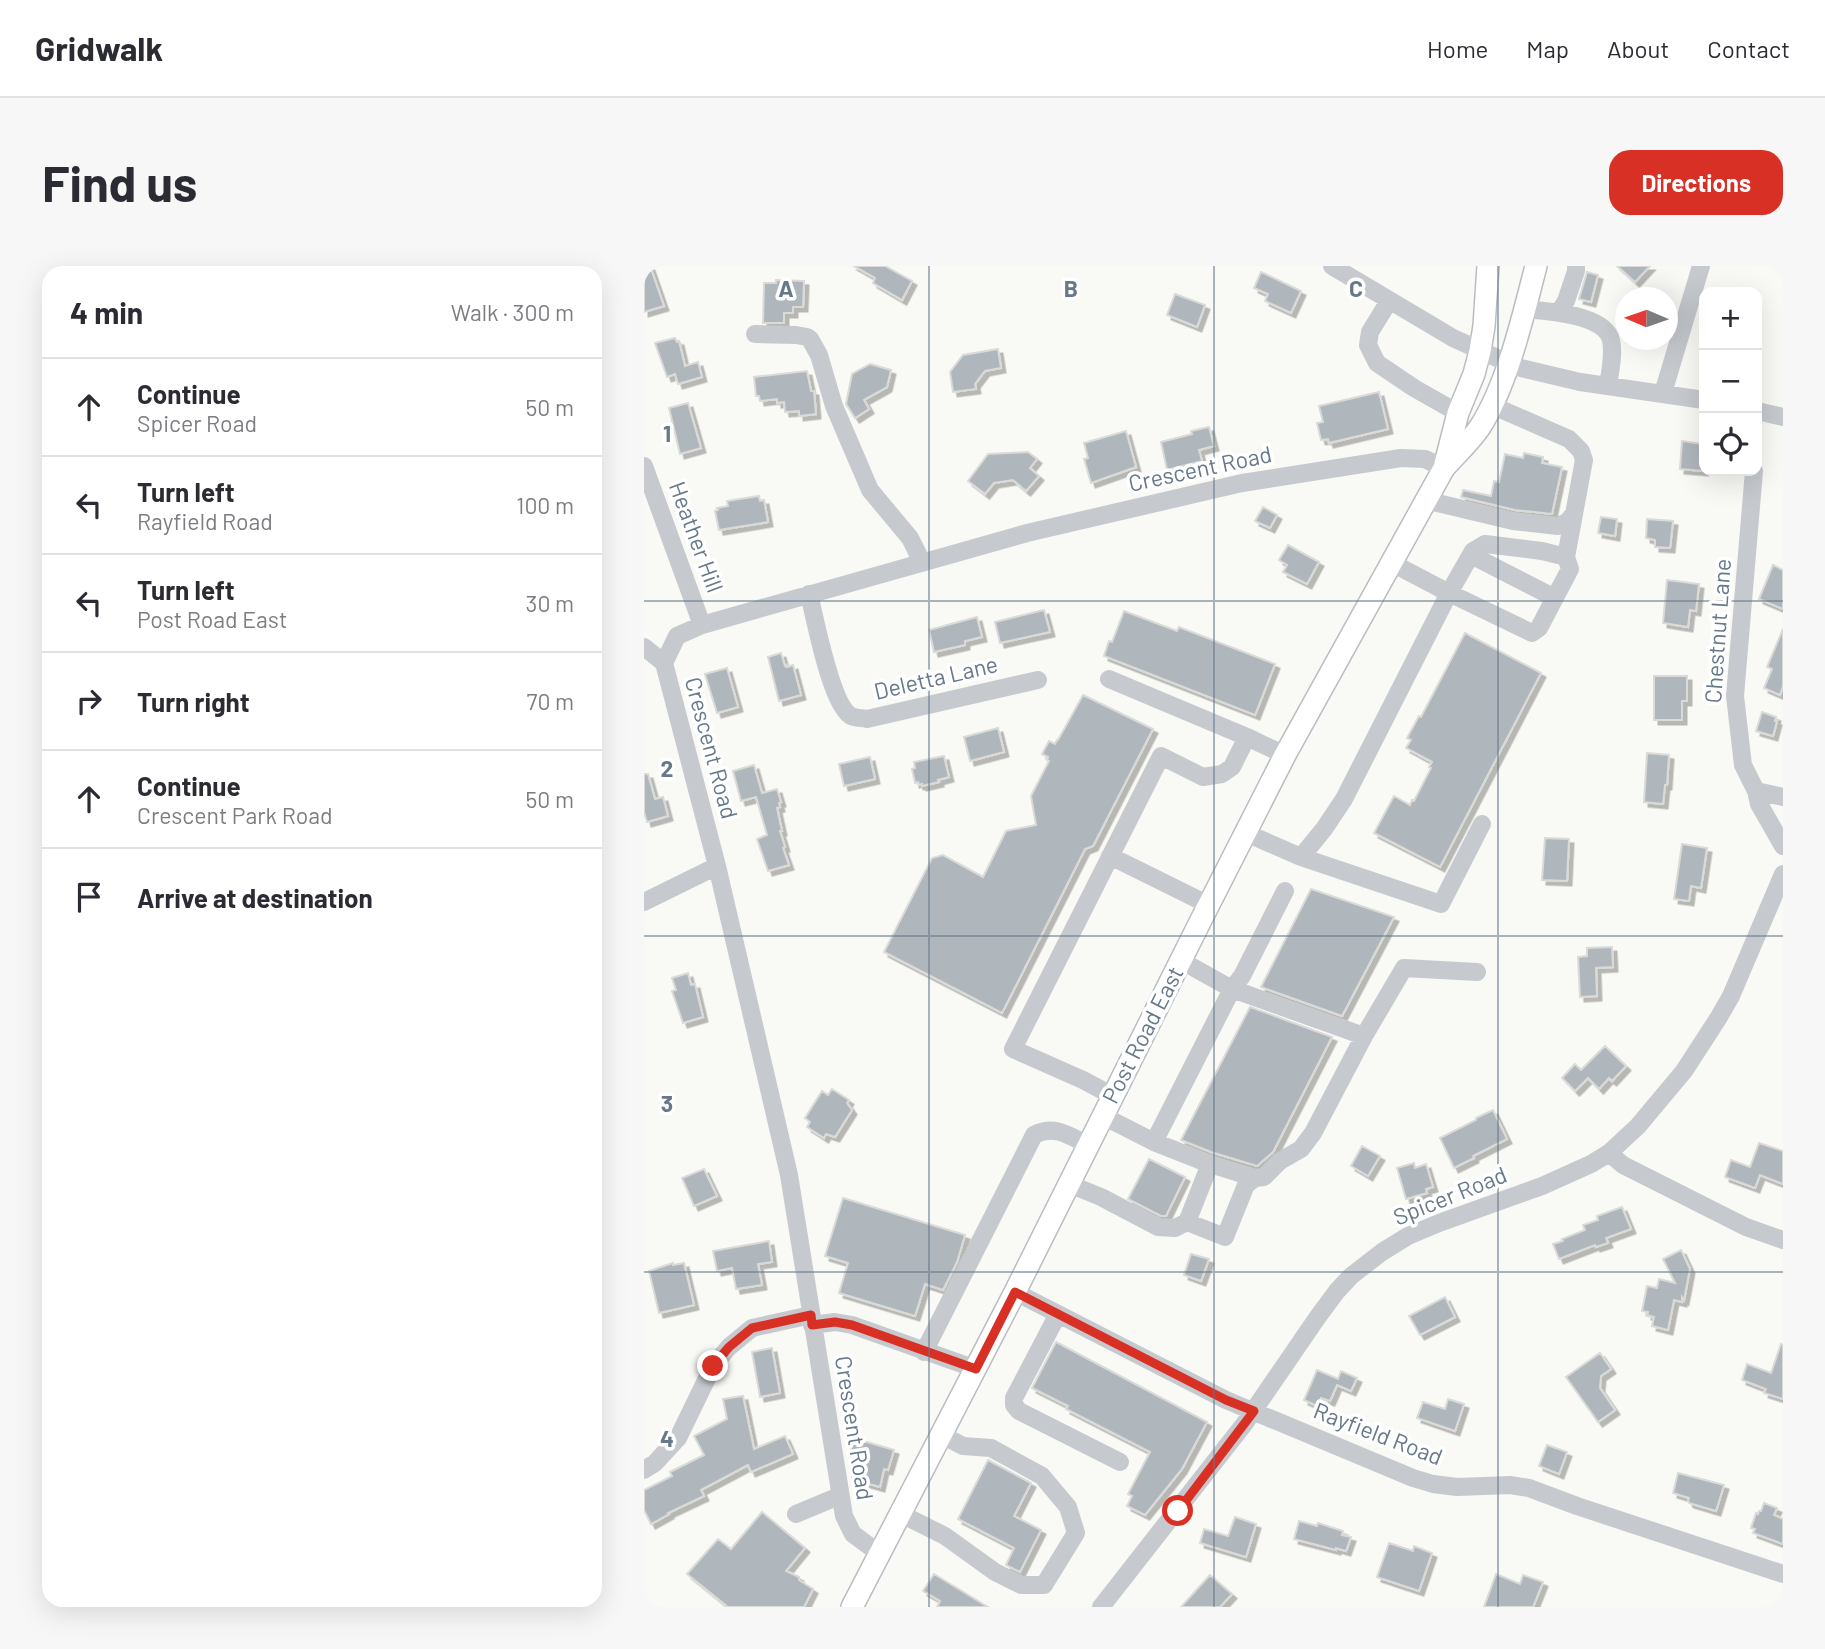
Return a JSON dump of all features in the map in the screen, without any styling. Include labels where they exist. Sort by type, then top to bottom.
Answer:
[{"type":"main road","name":"Post Road East","points":[[1444,468],[1458,413],[1480,351],[1488,266]]},
{"type":"main road","name":"Post Road East","points":[[852,1607],[976,1369],[1285,755],[1425,500],[1444,468],[1479,428],[1491,405],[1508,363],[1536,266]]},
{"type":"street","points":[[1332,266],[1444,333],[1530,371],[1699,399]]},
{"type":"street","points":[[1559,312],[1566,301],[1576,266]]},
{"type":"street","points":[[1663,393],[1701,266]]},
{"type":"street","points":[[1389,300],[1370,332],[1368,345],[1377,363],[1458,413]]},
{"type":"street","points":[[1525,309],[1559,312],[1595,323],[1609,335],[1612,347],[1608,386]]},
{"type":"street","points":[[755,334],[803,336],[810,340],[819,355],[834,406],[866,483],[910,538],[922,562]]},
{"type":"street","points":[[1390,562],[1532,633],[1539,628],[1570,569],[1566,556],[1584,460],[1581,451],[1569,439],[1491,405]]},
{"type":"street","points":[[1762,416],[1783,417]]},
{"type":"street","name":"Crescent Road","points":[[880,1554],[861,1541],[848,1526],[839,1496],[789,1175],[717,866],[664,663],[677,636],[702,625],[1027,533],[1242,483],[1401,458],[1425,460],[1444,468]]},
{"type":"street","name":"Heather Hill","points":[[644,466],[702,625]]},
{"type":"street","name":"Chestnut Lane","points":[[1754,476],[1735,696],[1743,765],[1756,791],[1759,804],[1783,846]]},
{"type":"street","points":[[1425,500],[1513,521],[1558,526],[1567,522],[1574,514]]},
{"type":"street","points":[[1301,857],[1344,799],[1473,551],[1485,544],[1566,556]]},
{"type":"street","points":[[1471,555],[1555,598]]},
{"type":"street","name":"Deletta Lane","points":[[808,594],[832,687],[840,705],[851,716],[867,719],[1038,680]]},
{"type":"street","points":[[644,647],[664,663]]},
{"type":"street","points":[[1109,680],[1285,755]]},
{"type":"street","points":[[1113,1096],[1013,1049],[1161,755],[1203,777],[1222,774],[1232,767],[1247,737]]},
{"type":"street","points":[[1756,791],[1783,797]]},
{"type":"street","points":[[1246,832],[1301,857],[1441,904],[1482,824]]},
{"type":"street","points":[[1110,856],[1209,905]]},
{"type":"street","points":[[644,902],[717,866]]},
{"type":"street","name":"Spicer Road","points":[[1101,1607],[1254,1411],[1337,1291],[1351,1276],[1371,1259],[1421,1230],[1559,1179],[1591,1164],[1609,1153],[1638,1126],[1684,1070],[1731,996],[1783,874]]},
{"type":"street","points":[[1154,1142],[1285,891]]},
{"type":"street","points":[[1180,960],[1232,989],[1364,1036]]},
{"type":"street","points":[[1102,1116],[1154,1142],[1210,1164],[1255,1178],[1264,1177],[1280,1161],[1301,1149],[1313,1133],[1364,1036],[1404,968],[1477,972]]},
{"type":"street","points":[[924,1352],[1034,1135],[1042,1130],[1058,1130],[1088,1145]]},
{"type":"street","points":[[1609,1153],[1623,1165],[1734,1221],[1783,1241]]},
{"type":"street","points":[[1187,1223],[1210,1164]]},
{"type":"street","points":[[1069,1184],[1101,1197],[1158,1227],[1175,1228],[1187,1223],[1225,1237],[1241,1196],[1255,1178]]},
{"type":"street","name":"Rayfield Road","points":[[1015,1292],[1226,1400],[1423,1481],[1457,1487],[1510,1485],[1529,1488],[1783,1574]]},
{"type":"street","points":[[1058,1314],[1014,1398],[1014,1405],[1019,1411],[1120,1462]]},
{"type":"street","points":[[644,1470],[678,1437],[713,1366],[729,1347],[752,1328],[812,1320],[852,1325],[976,1369]]},
{"type":"street","points":[[901,1514],[945,1536],[995,1572],[1021,1585],[1044,1585],[1076,1533],[1068,1507],[1042,1476],[991,1448],[963,1446],[942,1435]]},
{"type":"street","points":[[796,1514],[839,1496]]},
{"type":"building","points":[[644,266],[650,266],[664,306],[644,312]]},
{"type":"building","points":[[854,266],[885,266],[912,281],[902,300],[873,283],[875,278]]},
{"type":"building","points":[[1617,266],[1650,266],[1635,282]]},
{"type":"building","points":[[1261,272],[1301,291],[1291,313],[1265,301],[1268,294],[1254,288]]},
{"type":"building","points":[[1587,272],[1598,275],[1591,302],[1579,299]]},
{"type":"building","points":[[776,280],[804,281],[803,307],[793,307],[793,313],[784,313],[784,323],[763,323],[764,283],[776,283]]},
{"type":"building","points":[[1175,294],[1205,305],[1197,327],[1167,315]]},
{"type":"building","points":[[675,338],[679,341],[685,366],[698,362],[702,377],[678,384],[675,374],[667,377],[655,343]]},
{"type":"building","points":[[998,349],[1001,368],[985,371],[975,384],[976,389],[953,392],[950,372],[963,355]]},
{"type":"building","points":[[870,364],[891,370],[887,387],[864,400],[869,409],[855,418],[846,404],[852,374]]},
{"type":"building","points":[[807,371],[811,391],[814,391],[816,414],[799,416],[799,411],[785,412],[784,402],[777,403],[777,399],[760,401],[759,396],[756,396],[754,377]]},
{"type":"building","points":[[1379,392],[1388,429],[1329,443],[1328,439],[1321,440],[1317,423],[1323,422],[1319,406]]},
{"type":"building","points":[[688,403],[701,448],[680,454],[669,408]]},
{"type":"building","points":[[1209,427],[1214,446],[1199,450],[1202,461],[1167,470],[1161,442]]},
{"type":"building","points":[[1126,431],[1136,467],[1091,483],[1084,459],[1088,458],[1084,443]]},
{"type":"building","points":[[1682,441],[1699,443],[1699,471],[1680,469]]},
{"type":"building","points":[[1028,452],[1037,459],[1030,468],[1039,476],[1026,491],[1013,480],[994,483],[985,494],[968,481],[988,454]]},
{"type":"building","points":[[1524,453],[1543,457],[1542,463],[1562,467],[1552,514],[1515,510],[1461,497],[1463,490],[1491,496],[1494,481],[1499,482],[1505,454],[1523,458]]},
{"type":"building","points":[[759,496],[760,501],[764,500],[768,522],[719,530],[715,511],[717,508],[728,506],[727,501]]},
{"type":"building","points":[[1263,507],[1277,515],[1270,528],[1255,521]]},
{"type":"building","points":[[1601,517],[1617,519],[1615,536],[1598,533]]},
{"type":"building","points":[[1647,519],[1673,521],[1670,548],[1655,547],[1655,540],[1646,538]]},
{"type":"building","points":[[1288,545],[1319,562],[1307,584],[1283,572],[1287,565],[1279,560]]},
{"type":"building","points":[[1773,565],[1783,570],[1783,609],[1759,599]]},
{"type":"building","points":[[1667,580],[1699,584],[1696,611],[1690,610],[1688,627],[1663,623]]},
{"type":"building","points":[[1044,610],[1050,632],[1000,643],[995,622]]},
{"type":"building","points":[[1124,611],[1177,631],[1179,627],[1275,664],[1255,715],[1104,656]]},
{"type":"building","points":[[977,617],[982,637],[965,641],[965,645],[934,652],[929,630]]},
{"type":"building","points":[[1783,629],[1783,686],[1780,695],[1764,688],[1772,669],[1767,667]]},
{"type":"building","points":[[1465,633],[1541,673],[1440,867],[1374,833],[1394,796],[1410,805],[1431,768],[1429,767],[1432,762],[1406,748],[1411,740],[1407,738],[1419,716],[1421,717]]},
{"type":"building","points":[[781,653],[785,666],[793,665],[801,695],[779,701],[768,657]]},
{"type":"building","points":[[727,668],[738,707],[717,713],[705,674]]},
{"type":"building","points":[[1654,676],[1687,676],[1687,701],[1682,701],[1682,720],[1654,720]]},
{"type":"building","points":[[1083,695],[1153,729],[1093,846],[1085,849],[1002,1013],[884,952],[932,858],[943,855],[983,877],[1006,831],[1036,825],[1031,796],[1049,761],[1048,757],[1042,754],[1049,741],[1055,744],[1058,740]]},
{"type":"building","points":[[1762,712],[1776,717],[1773,736],[1756,731]]},
{"type":"building","points":[[998,728],[1004,752],[970,761],[964,737]]},
{"type":"building","points":[[1647,753],[1669,755],[1663,804],[1644,802]]},
{"type":"building","points":[[944,756],[949,777],[922,786],[918,782],[915,783],[912,769],[915,768],[914,762]]},
{"type":"building","points":[[870,757],[875,779],[844,786],[839,764]]},
{"type":"building","points":[[754,765],[762,793],[777,789],[781,802],[777,808],[785,847],[783,848],[789,865],[768,871],[757,839],[767,835],[756,797],[741,801],[733,771]]},
{"type":"building","points":[[644,774],[648,774],[655,799],[663,797],[668,816],[647,822],[644,812]]},
{"type":"building","points":[[1545,838],[1569,839],[1567,881],[1542,880]]},
{"type":"building","points":[[1682,844],[1707,848],[1701,888],[1691,886],[1689,901],[1674,899]]},
{"type":"building","points":[[1311,889],[1394,917],[1342,1016],[1261,987]]},
{"type":"building","points":[[1612,947],[1613,967],[1596,968],[1597,996],[1580,997],[1578,957],[1587,956],[1587,948]]},
{"type":"building","points":[[688,973],[691,985],[695,984],[703,1017],[683,1023],[672,991],[676,990],[672,978]]},
{"type":"building","points":[[1250,1007],[1332,1037],[1273,1152],[1257,1166],[1181,1140]]},
{"type":"building","points":[[1605,1046],[1626,1066],[1612,1081],[1609,1078],[1599,1089],[1588,1078],[1575,1091],[1562,1078],[1575,1064],[1581,1070]]},
{"type":"building","points":[[832,1089],[849,1100],[847,1103],[852,1110],[835,1137],[826,1134],[824,1138],[807,1127],[810,1122],[805,1118],[822,1091],[828,1095]]},
{"type":"building","points":[[1493,1110],[1507,1139],[1454,1168],[1440,1138]]},
{"type":"building","points":[[1759,1143],[1783,1151],[1783,1184],[1760,1175],[1755,1188],[1725,1177],[1731,1160],[1750,1167]]},
{"type":"building","points":[[1362,1146],[1380,1156],[1368,1176],[1351,1166]]},
{"type":"building","points":[[1149,1159],[1185,1177],[1166,1216],[1128,1199]]},
{"type":"building","points":[[1414,1163],[1415,1168],[1426,1164],[1433,1187],[1426,1189],[1427,1193],[1406,1199],[1397,1168]]},
{"type":"building","points":[[704,1169],[717,1196],[694,1206],[682,1178]]},
{"type":"building","points":[[843,1198],[965,1235],[957,1262],[943,1290],[925,1284],[915,1316],[839,1293],[848,1263],[825,1256]]},
{"type":"building","points":[[1622,1207],[1631,1229],[1606,1238],[1608,1243],[1596,1247],[1595,1245],[1559,1259],[1553,1244],[1585,1230],[1583,1225],[1598,1220],[1597,1216]]},
{"type":"building","points":[[769,1241],[772,1262],[758,1264],[762,1285],[736,1289],[732,1268],[717,1271],[713,1251]]},
{"type":"building","points":[[1681,1250],[1690,1269],[1684,1300],[1682,1297],[1682,1302],[1674,1300],[1668,1330],[1652,1326],[1654,1317],[1642,1311],[1647,1286],[1657,1288],[1659,1279],[1675,1283],[1663,1259]]},
{"type":"building","points":[[1191,1254],[1209,1259],[1201,1281],[1184,1275]]},
{"type":"building","points":[[673,1263],[684,1263],[694,1305],[659,1313],[649,1271]]},
{"type":"building","points":[[1445,1297],[1455,1317],[1420,1335],[1409,1316]]},
{"type":"building","points":[[1056,1342],[1207,1422],[1182,1469],[1145,1515],[1127,1506],[1132,1496],[1128,1494],[1150,1452],[1066,1409],[1068,1406],[1032,1388]]},
{"type":"building","points":[[1781,1344],[1783,1399],[1764,1393],[1766,1389],[1742,1380],[1747,1364],[1771,1373]]},
{"type":"building","points":[[772,1348],[780,1393],[760,1397],[752,1352]]},
{"type":"building","points":[[1600,1353],[1611,1369],[1601,1376],[1600,1388],[1615,1410],[1598,1422],[1566,1377]]},
{"type":"building","points":[[1317,1370],[1338,1379],[1341,1371],[1357,1378],[1351,1391],[1337,1385],[1330,1401],[1321,1398],[1317,1406],[1304,1400]]},
{"type":"building","points":[[743,1396],[754,1449],[785,1436],[793,1454],[751,1472],[748,1465],[701,1490],[704,1496],[651,1524],[644,1510],[644,1490],[672,1476],[670,1472],[704,1455],[694,1436],[727,1419],[723,1399]]},
{"type":"building","points":[[1448,1399],[1464,1404],[1455,1431],[1417,1418],[1423,1402],[1445,1409]]},
{"type":"building","points":[[850,1437],[894,1450],[888,1470],[884,1469],[880,1487],[852,1477],[858,1464],[852,1462]]},
{"type":"building","points":[[1547,1445],[1567,1452],[1559,1474],[1539,1466]]},
{"type":"building","points":[[988,1460],[1031,1483],[1014,1516],[1041,1530],[1020,1572],[1006,1565],[1014,1548],[958,1519]]},
{"type":"building","points":[[1678,1473],[1724,1485],[1716,1511],[1689,1503],[1689,1498],[1673,1493]]},
{"type":"building","points":[[1764,1503],[1777,1508],[1774,1515],[1783,1519],[1783,1544],[1753,1533],[1755,1529],[1751,1528],[1756,1513],[1761,1511]]},
{"type":"building","points":[[762,1512],[805,1548],[786,1571],[799,1577],[799,1580],[813,1589],[804,1607],[728,1607],[687,1574],[718,1539],[731,1549]]},
{"type":"building","points":[[1235,1517],[1256,1524],[1246,1557],[1200,1543],[1204,1529],[1228,1536]]},
{"type":"building","points":[[1299,1521],[1317,1526],[1318,1523],[1343,1531],[1342,1535],[1351,1537],[1346,1551],[1294,1539]]},
{"type":"building","points":[[1389,1543],[1413,1551],[1414,1546],[1432,1553],[1419,1591],[1377,1577]]},
{"type":"building","points":[[934,1574],[988,1607],[937,1607],[940,1601],[923,1591]]},
{"type":"building","points":[[1496,1574],[1520,1584],[1523,1575],[1543,1582],[1533,1607],[1484,1607]]},
{"type":"building","points":[[1210,1575],[1232,1594],[1220,1607],[1181,1607]]},
{"type":"route","points":[[713,1366],[729,1347],[752,1328],[811,1315],[812,1325],[835,1322],[852,1325],[976,1369],[1015,1292],[1226,1400],[1254,1411],[1178,1511]]}]
